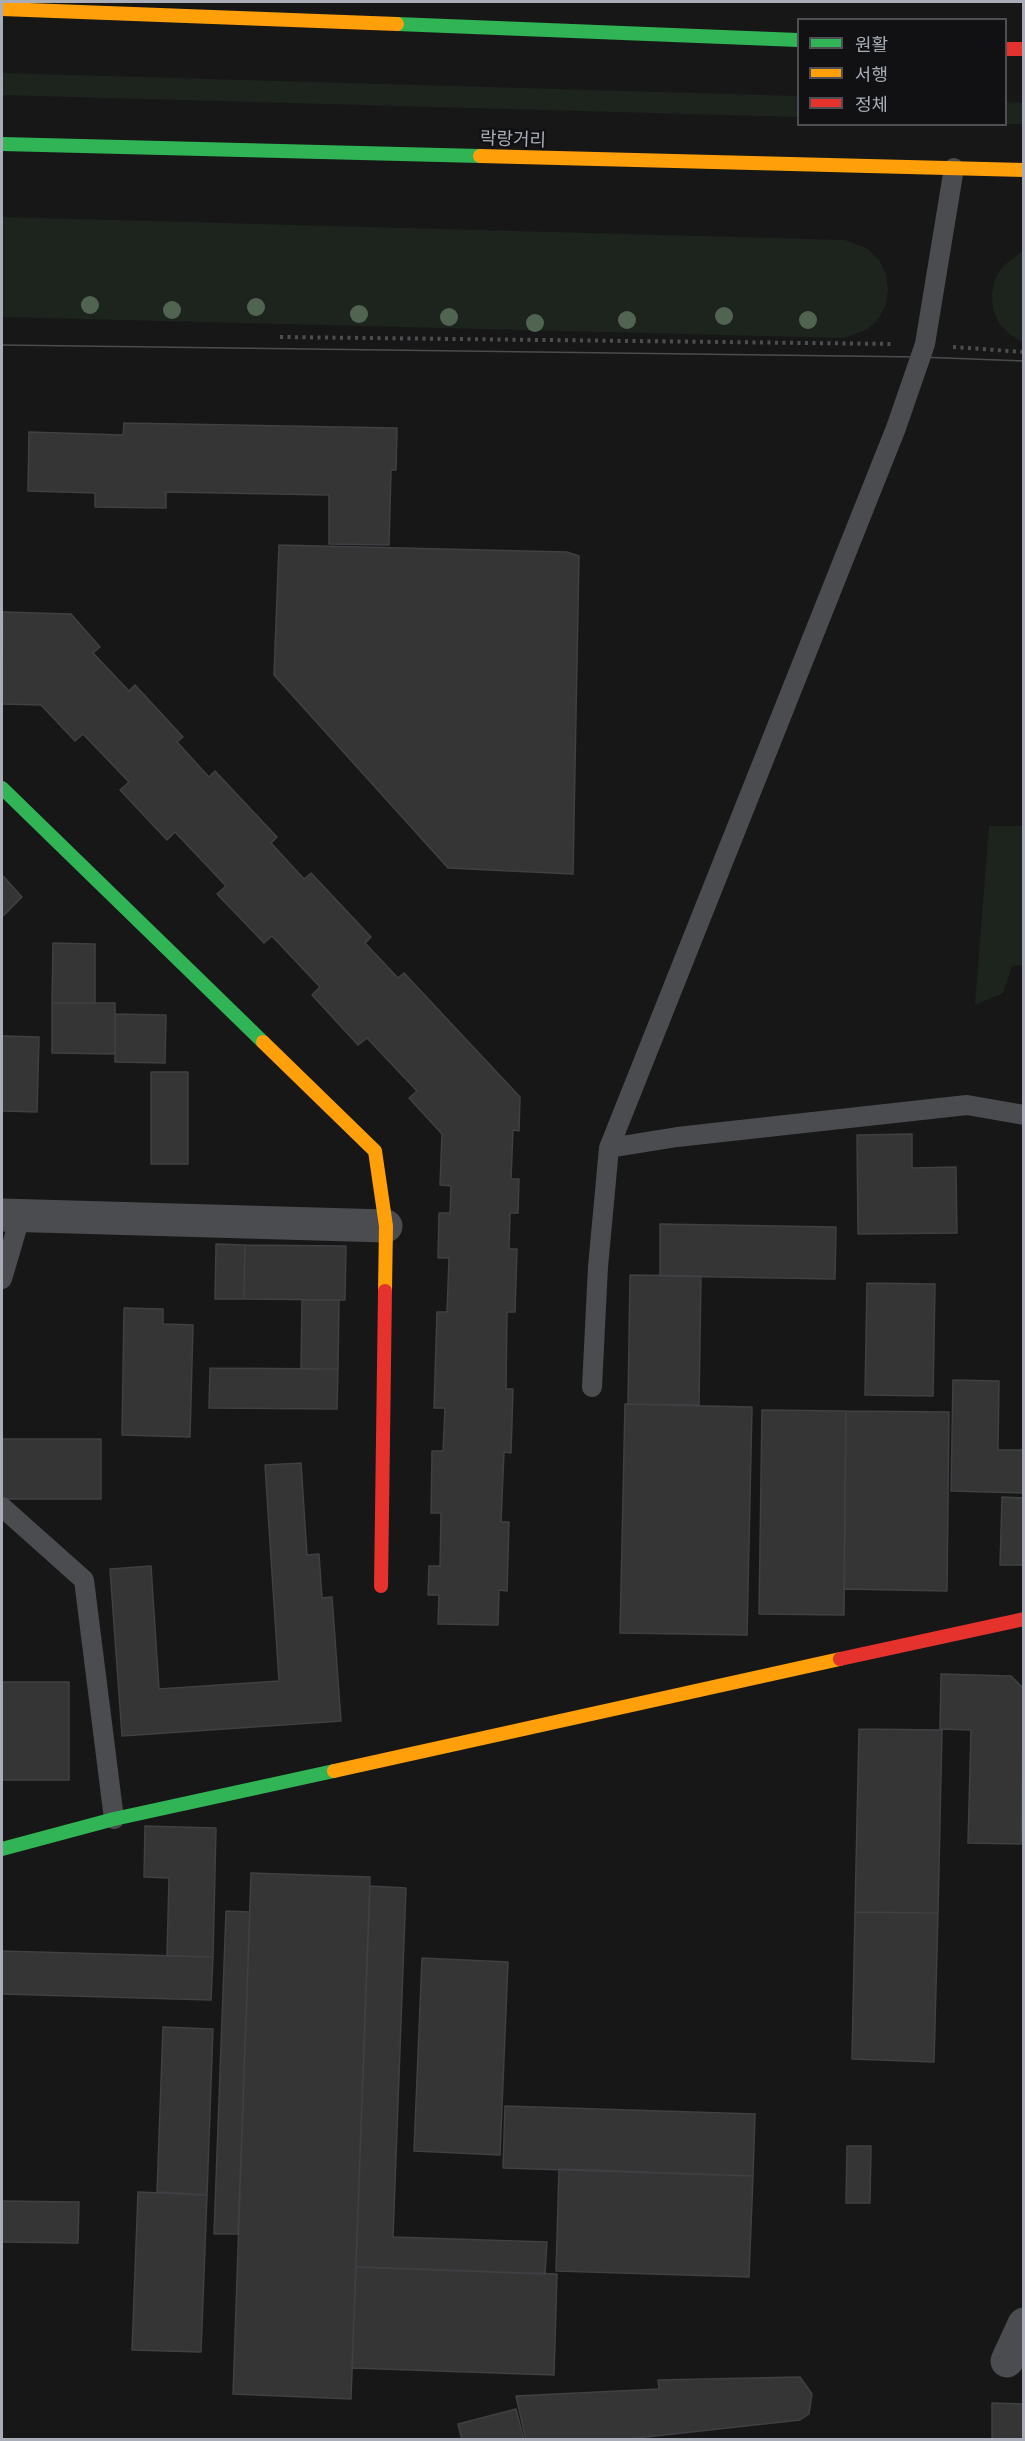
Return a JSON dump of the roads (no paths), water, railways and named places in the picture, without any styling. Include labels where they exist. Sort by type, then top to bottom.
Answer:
[{"type":"street","points":[[2,9],[797,40]]},
{"type":"street","points":[[1007,49],[1023,49]]},
{"type":"street","name":"락랑거리","points":[[2,144],[1023,170]]},
{"type":"street","points":[[2,788],[375,1151],[386,1226],[381,1586]]},
{"type":"street","points":[[14,1215],[386,1226]]},
{"type":"street","points":[[2,1849],[114,1819],[1023,1619]]},
{"type":"street","points":[[1007,2361],[1023,2324]]},
{"type":"lane","points":[[592,1387],[598,1267],[609,1148],[896,428],[925,344],[954,168]]},
{"type":"lane","points":[[609,1148],[677,1137],[967,1105],[1023,1115]]},
{"type":"lane","points":[[2,1279],[17,1228],[14,1215]]},
{"type":"lane","points":[[2,1507],[84,1580],[114,1819]]},
{"type":"tram line","points":[[2,345],[920,357],[1024,361]]}]
